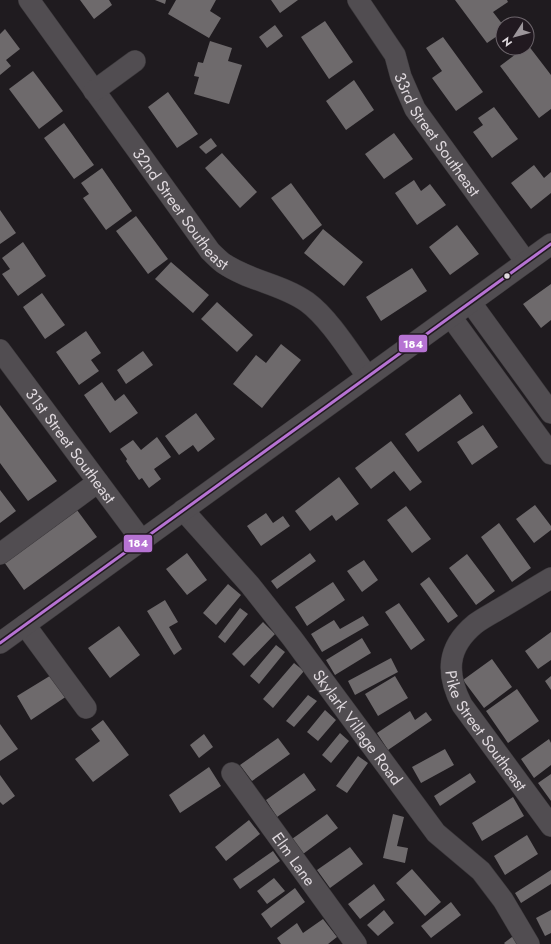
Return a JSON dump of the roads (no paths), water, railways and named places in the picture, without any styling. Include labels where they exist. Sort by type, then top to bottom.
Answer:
[{"type":"street","name":"32nd Street Southeast","points":[[29,0],[210,251],[223,263],[241,273],[284,290],[307,302],[322,315],[367,376]]},
{"type":"street","name":"33rd Street Southeast","points":[[358,0],[395,55],[401,77],[416,109],[526,262]]},
{"type":"street","points":[[94,91],[135,60]]},
{"type":"street","points":[[2,639],[25,625],[551,244]]},
{"type":"street","points":[[470,304],[551,413]]},
{"type":"street","points":[[451,317],[551,454]]},
{"type":"street","name":"31st Street Southeast","points":[[0,350],[142,540]]},
{"type":"street","points":[[0,554],[98,482]]},
{"type":"street","name":"Skylark Village Road","points":[[183,510],[250,585],[292,638],[436,833],[481,871],[503,900],[529,944]]},
{"type":"street","name":"Pike Street Southeast","points":[[551,578],[476,624],[459,642],[453,653],[451,664],[451,679],[455,692],[462,705],[551,826]]},
{"type":"street","points":[[25,625],[86,708]]},
{"type":"street","name":"Elm Lane","points":[[232,773],[356,944]]}]
